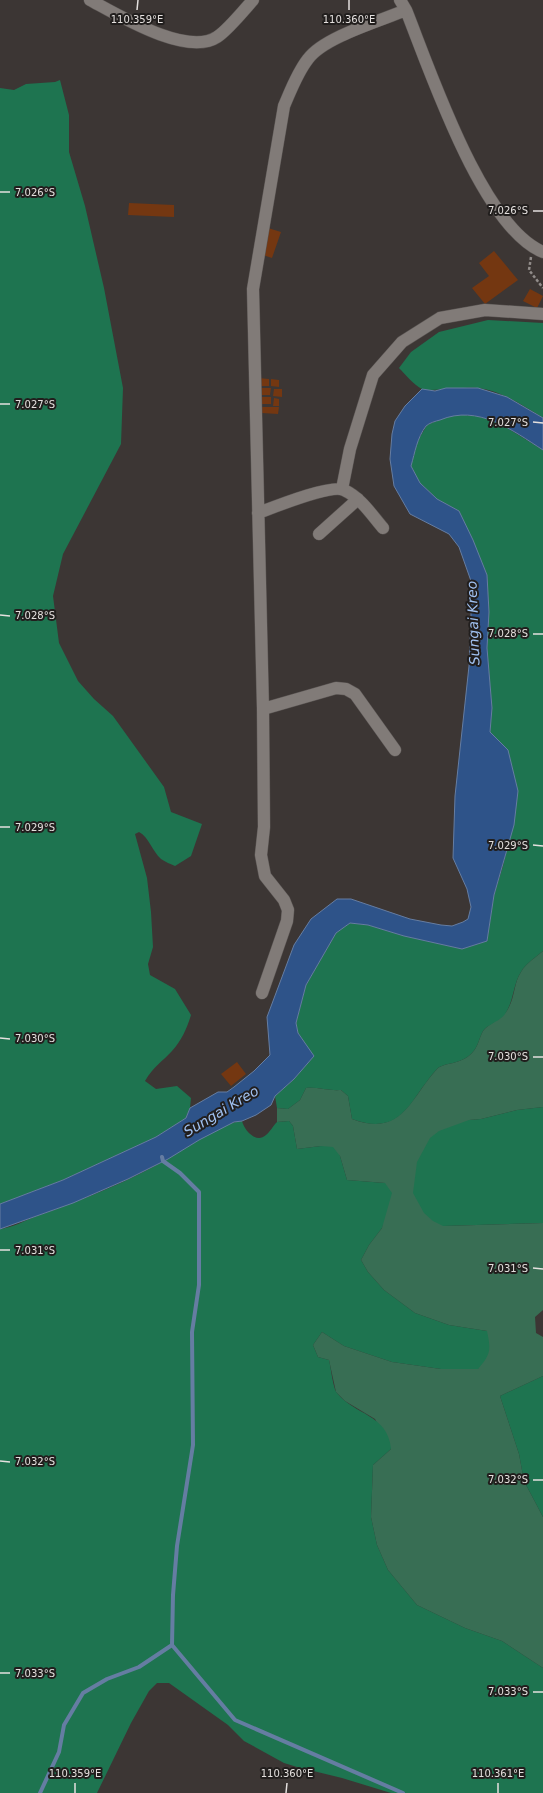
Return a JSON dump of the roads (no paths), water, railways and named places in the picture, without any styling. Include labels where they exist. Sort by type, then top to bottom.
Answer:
[{"type":"street","points":[[90,0],[124,18],[173,39],[191,43],[203,42],[217,37],[253,0]]},
{"type":"street","points":[[262,993],[287,921],[288,910],[284,900],[265,876],[261,855],[264,827],[263,709],[253,289],[284,106],[294,82],[305,64],[320,47],[403,5],[449,121],[487,195],[512,228],[538,249]]},
{"type":"street","points":[[342,489],[350,449],[373,375],[402,342],[440,318],[485,310],[543,314]]},
{"type":"street","points":[[258,512],[327,489],[342,489],[358,499],[383,528]]},
{"type":"street","points":[[319,534],[358,499]]},
{"type":"street","points":[[263,709],[336,688],[346,689],[355,694],[395,750]]},
{"type":"water","name":"Sungai Kreo","points":[[446,388],[478,388],[507,397],[543,418],[543,450],[507,428],[481,417],[468,415],[454,416],[433,422],[426,426],[420,435],[411,466],[420,483],[437,499],[459,511],[473,540],[487,575],[489,612],[487,648],[492,708],[490,732],[508,750],[518,791],[514,825],[494,895],[487,941],[462,949],[404,936],[368,925],[350,923],[336,933],[306,985],[296,1023],[298,1033],[314,1056],[294,1079],[275,1096],[271,1105],[256,1115],[242,1121],[234,1122],[199,1140],[168,1159],[128,1179],[73,1203],[0,1229],[0,1204],[63,1180],[156,1137],[186,1118],[190,1108],[218,1092],[227,1092],[254,1071],[270,1055],[267,1017],[294,945],[311,919],[337,899],[351,899],[410,919],[441,925],[452,926],[468,919],[471,907],[467,889],[453,858],[455,796],[469,666],[471,581],[459,547],[449,534],[410,514],[394,486],[390,459],[392,434],[395,421],[405,406],[422,389],[435,391]]},
{"type":"waterway","points":[[162,1157],[163,1161],[180,1173],[199,1192],[199,1285],[192,1332],[193,1445],[177,1546],[173,1595],[172,1645],[235,1720],[403,1793]]},
{"type":"waterway","points":[[40,1793],[59,1752],[64,1725],[83,1693],[107,1679],[139,1667],[172,1645]]}]
